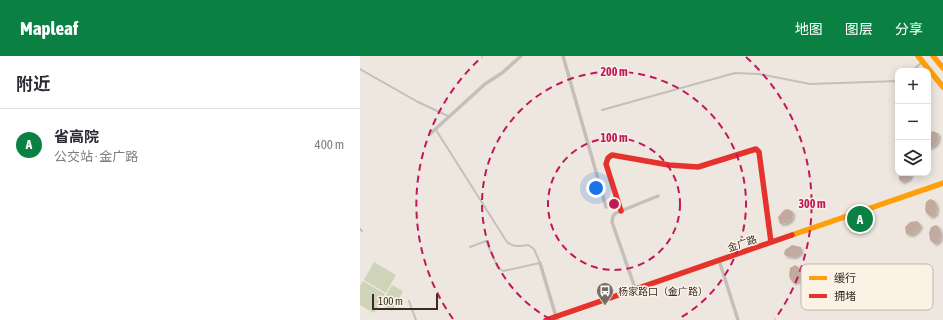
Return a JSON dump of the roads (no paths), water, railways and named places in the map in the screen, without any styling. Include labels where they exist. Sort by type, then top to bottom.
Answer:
[{"type":"street","points":[[430,134],[448,116],[521,56]]},
{"type":"street","points":[[564,56],[606,207]]},
{"type":"street","points":[[918,56],[943,87]]},
{"type":"street","points":[[933,56],[943,68]]},
{"type":"street","points":[[622,211],[606,164],[608,158],[612,155],[669,165],[698,167],[756,149],[759,152],[771,242]]},
{"type":"street","name":"金广路","points":[[546,320],[556,318],[635,288],[943,183]]},
{"type":"street","points":[[635,288],[612,222],[613,216],[658,196]]},
{"type":"street","points":[[719,260],[738,320]]},
{"type":"street","points":[[540,263],[556,318]]},
{"type":"lane","points":[[916,68],[923,62]]},
{"type":"lane","points":[[360,69],[418,102],[448,116]]},
{"type":"lane","points":[[602,110],[735,74],[759,74],[810,84],[895,81]]},
{"type":"lane","points":[[436,129],[507,242],[512,246],[518,247],[528,245],[534,249],[540,263],[503,271],[498,268],[486,241],[482,241],[470,247]]},
{"type":"lane","points":[[409,301],[416,320]]},
{"type":"place","name":"省高院","points":[[860,219]]},
{"type":"place","name":"杨家路口（金广路）","points":[[605,306]]}]
